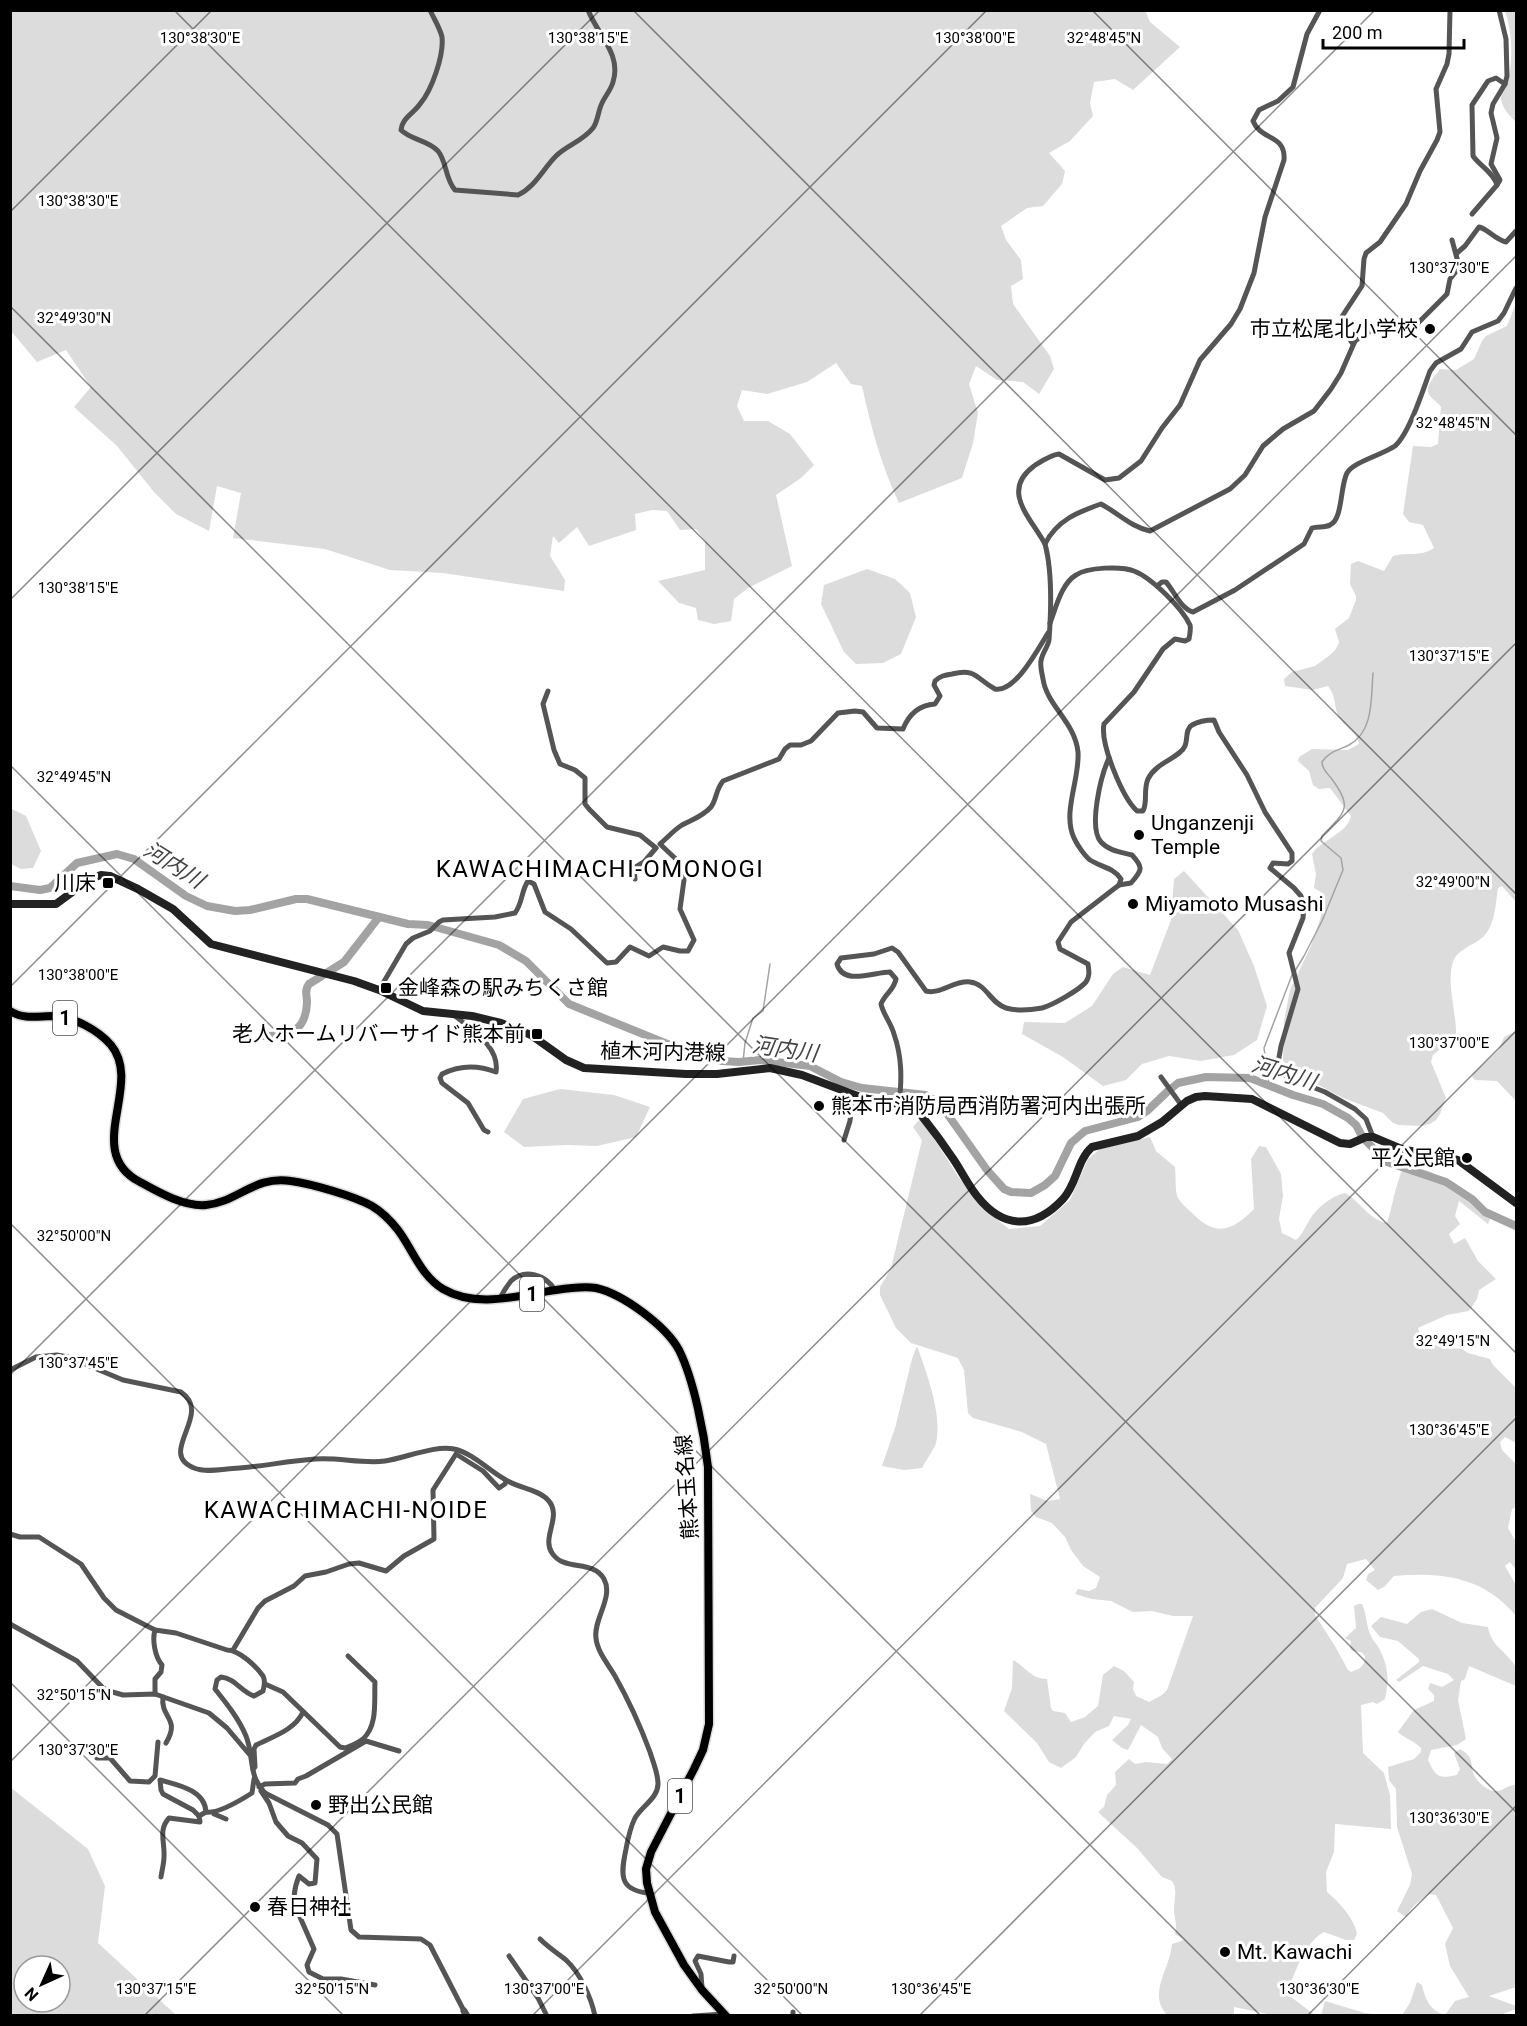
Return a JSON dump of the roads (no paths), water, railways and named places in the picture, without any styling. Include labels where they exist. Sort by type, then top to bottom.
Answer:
[{"type":"main road","name":"植木河内港線","points":[[10,904],[56,904],[90,879],[101,875],[110,876],[173,909],[211,944],[354,981],[423,1011],[472,1016],[519,1029],[539,1040],[566,1060],[584,1068],[717,1074],[770,1068],[802,1075],[853,1095],[900,1101],[921,1115],[983,1203],[1004,1217],[1023,1223],[1044,1215],[1064,1199],[1084,1158],[1092,1147],[1138,1136],[1196,1097],[1252,1099],[1340,1143],[1350,1144],[1369,1137]]},
{"type":"main road","name":"熊本玉名線","points":[[10,1011],[24,1017],[54,1016],[71,1019],[97,1033],[112,1047],[120,1063],[122,1075],[113,1143],[120,1165],[138,1182],[195,1205],[218,1203],[257,1184],[276,1180],[291,1181],[360,1201],[385,1215],[398,1230],[427,1275],[443,1289],[474,1299],[588,1287],[611,1293],[629,1304],[666,1332],[679,1349],[704,1437],[708,1472],[709,1724],[703,1750],[651,1852],[646,1869],[648,1893],[655,1911],[702,1990],[725,2015]]},
{"type":"main road","points":[[1369,1137],[1404,1150],[1442,1155],[1458,1160],[1516,1203]]},
{"type":"street","points":[[430,10],[442,37],[435,74],[427,95],[404,120],[401,130],[431,145],[440,153],[449,183],[454,190],[505,195],[518,195],[525,191],[556,155],[593,128],[602,103],[613,84],[615,71],[608,44],[588,10]]},
{"type":"street","points":[[1119,885],[1121,879],[1116,873],[1088,858],[1074,838],[1071,809],[1078,755],[1077,746],[1068,722],[1046,693],[1043,683],[1041,661],[1049,643],[1049,567],[1045,544],[1019,500],[1019,484],[1021,478],[1041,461],[1059,454],[1105,480],[1119,478],[1133,469],[1150,450],[1162,428],[1180,405],[1200,360],[1231,324],[1240,309],[1254,273],[1265,217],[1284,160],[1285,150],[1282,145],[1260,131],[1253,121],[1259,110],[1278,101],[1293,87],[1307,34],[1320,10]]},
{"type":"street","points":[[1353,344],[1342,325],[1341,318],[1362,286],[1366,253],[1380,242],[1406,204],[1440,132],[1436,89],[1449,54],[1450,10]]},
{"type":"street","points":[[1472,214],[1500,180],[1491,164],[1497,138],[1491,113],[1507,76],[1506,39],[1498,10]]},
{"type":"street","points":[[1497,185],[1494,177],[1473,156],[1472,105],[1488,81],[1496,78],[1505,84]]},
{"type":"street","points":[[1457,253],[1479,227],[1497,240],[1506,242],[1516,231]]},
{"type":"street","points":[[1045,544],[1050,534],[1063,521],[1078,511],[1101,504],[1115,511],[1136,527],[1150,531],[1230,489],[1245,475],[1263,446],[1283,429],[1314,411],[1341,373],[1353,344],[1360,336],[1383,323],[1386,326],[1398,324],[1406,330],[1418,323],[1447,294],[1450,279],[1458,269],[1457,253],[1452,240]]},
{"type":"street","points":[[1156,586],[1161,582],[1166,582],[1188,611],[1193,612],[1235,590],[1304,544],[1312,528],[1329,526],[1333,523],[1337,516],[1347,474],[1359,463],[1381,454],[1401,440],[1430,371],[1436,363],[1461,349],[1472,332],[1498,321],[1516,288]]},
{"type":"street","points":[[635,879],[634,868],[683,825],[694,821],[710,809],[714,803],[717,788],[723,781],[779,759],[790,745],[801,745],[811,741],[838,713],[863,712],[877,728],[903,729],[912,714],[925,705],[935,704],[940,696],[934,681],[941,676],[964,670],[976,675],[995,689],[1006,688],[1017,678],[1048,629],[1065,587],[1076,574],[1102,569],[1133,570],[1165,592],[1190,625],[1189,639],[1185,641],[1175,639],[1163,649],[1134,692],[1106,721],[1102,733],[1109,758],[1130,804],[1139,812],[1143,811],[1146,806],[1144,786],[1155,768],[1180,753],[1185,747],[1188,729],[1191,725],[1205,720],[1214,720],[1219,732],[1247,775],[1265,812],[1292,853],[1292,861],[1288,864],[1273,863],[1270,868],[1294,888],[1301,896],[1304,905],[1303,918],[1289,953],[1298,989],[1278,1063],[1281,1071],[1287,1077],[1325,1092],[1355,1109],[1366,1119],[1369,1137]]},
{"type":"street","points":[[379,990],[406,944],[413,938],[430,931],[439,921],[495,917],[515,913],[521,905],[528,881],[531,881],[546,912],[571,929],[607,963],[616,962],[630,947],[649,956],[663,947],[688,951],[694,940],[680,909],[684,880],[679,862],[640,835],[607,827],[585,804],[585,778],[575,770],[560,764],[554,750],[543,704],[548,691]]},
{"type":"street","points":[[900,1101],[901,1055],[894,1032],[881,1004],[895,986],[894,974],[880,972],[851,977],[838,969],[838,960],[850,956],[874,954],[891,948],[898,952],[926,991],[931,993],[951,984],[967,981],[980,985],[995,1003],[1014,1010],[1042,1008],[1086,981],[1090,972],[1088,964],[1060,950],[1058,942],[1071,922],[1119,885],[1131,883],[1141,872],[1141,868],[1132,855],[1109,849],[1099,840],[1095,825],[1103,773],[1109,758]]},
{"type":"street","points":[[454,1015],[486,1042],[494,1055],[497,1064],[496,1072],[482,1067],[464,1067],[442,1074],[441,1083],[468,1104],[480,1125],[488,1132]]},
{"type":"street","points":[[1161,1077],[1182,1106]]},
{"type":"street","points":[[844,1140],[850,1121],[853,1095]]},
{"type":"street","points":[[500,1298],[513,1279],[524,1274],[536,1275],[544,1279],[555,1290]]},
{"type":"street","points":[[10,1370],[36,1358],[57,1355],[68,1357],[123,1380],[181,1392],[188,1396],[193,1407],[190,1425],[180,1445],[181,1452],[187,1464],[194,1468],[237,1469],[317,1459],[385,1461],[448,1448],[465,1452],[506,1481],[550,1501],[554,1520],[549,1548],[558,1561],[595,1570],[604,1580],[606,1595],[595,1637],[597,1646],[638,1719],[655,1768],[658,1784],[653,1797],[638,1813],[629,1831],[622,1866],[622,1875],[627,1885],[632,1890],[648,1893]]},
{"type":"street","points":[[233,1650],[258,1608],[266,1601],[294,1586],[304,1576],[359,1563],[386,1571],[404,1556],[434,1539],[433,1490],[456,1454],[483,1471],[498,1488],[506,1481]]},
{"type":"street","points":[[10,1534],[20,1537],[39,1537],[62,1550],[81,1564],[104,1598],[116,1610],[155,1630],[233,1650],[245,1658],[263,1676],[265,1684],[263,1691],[254,1696],[226,1677],[221,1677],[215,1689],[239,1722],[247,1739],[255,1778],[261,1794],[269,1803],[276,1822],[288,1836],[302,1843],[317,1859],[315,1883],[309,1884],[299,1875],[294,1902],[314,1949],[307,1965],[309,1972],[323,1979],[340,1979],[375,1985]]},
{"type":"street","points":[[10,1624],[77,1661],[109,1691],[123,1695],[155,1694],[209,1713],[218,1719],[249,1754]]},
{"type":"street","points":[[155,1630],[153,1635],[158,1660],[162,1665],[155,1679],[155,1694]]},
{"type":"street","points":[[265,1684],[283,1692],[340,1747],[345,1748],[364,1738],[374,1716],[375,1682],[348,1656]]},
{"type":"street","points":[[163,1697],[163,1708],[172,1723],[172,1733],[166,1743]]},
{"type":"street","points":[[253,1769],[256,1745],[289,1729],[300,1719],[303,1712]]},
{"type":"street","points":[[260,1788],[265,1784],[295,1783],[298,1779],[366,1741],[399,1751]]},
{"type":"street","points":[[97,1758],[110,1758],[130,1781],[149,1782],[154,1776],[158,1742]]},
{"type":"street","points":[[199,1816],[222,1810],[252,1793],[255,1778]]},
{"type":"street","points":[[161,1877],[164,1856],[162,1836],[166,1821],[169,1818],[200,1822],[199,1816],[193,1810],[163,1794],[160,1790],[160,1780],[179,1785],[197,1794],[203,1799],[208,1813]]},
{"type":"street","points":[[260,1788],[328,1825],[337,1834],[351,1930],[359,1936],[421,1939],[426,1942],[430,1945],[465,2013]]},
{"type":"street","points":[[208,1813],[219,1814],[226,1819]]},
{"type":"street","points":[[540,1939],[565,1959],[577,1973],[592,2004],[595,2016]]},
{"type":"street","points":[[509,1956],[538,1998],[547,2016]]},
{"type":"street","points":[[702,1990],[701,1974],[694,1960],[698,1956],[733,1962],[734,1956]]},
{"type":"street","points":[[693,2016],[725,2015]]},
{"type":"waterway","points":[[1295,971],[1322,921],[1343,870],[1341,858],[1321,841],[1322,836],[1344,809],[1343,796],[1322,762],[1331,754],[1349,745],[1363,732],[1370,713],[1373,673]]},
{"type":"waterway","name":"河内川","points":[[10,886],[40,890],[50,888],[77,863],[117,854],[134,859],[186,896],[207,906],[235,911],[250,910],[296,899],[307,899],[408,924],[428,925],[499,945],[526,961],[569,1004],[692,1054],[722,1061],[760,1060],[810,1066],[841,1082],[862,1088],[926,1095],[941,1105],[987,1170],[1004,1189],[1011,1192],[1031,1193],[1045,1185],[1055,1176],[1071,1143],[1085,1131],[1138,1117],[1178,1083],[1206,1077],[1250,1078],[1323,1104],[1356,1125],[1363,1138],[1387,1162],[1446,1182],[1472,1199],[1485,1212],[1516,1226]]},
{"type":"waterway","points":[[262,1036],[280,1035],[294,1031],[299,1026],[306,1012],[307,986],[344,962],[379,917]]},
{"type":"waterway","points":[[743,1062],[745,1043],[753,1018],[763,1011],[770,964]]},
{"type":"waterway","points":[[1269,1084],[1264,1048],[1292,975]]},
{"type":"place","name":"市立松尾北小学校","points":[[1430,329]]},
{"type":"place","name":"Unganzenji Temple","points":[[1139,835]]},
{"type":"place","name":"川床","points":[[108,883]]},
{"type":"place","name":"Miyamoto Musashi","points":[[1133,904]]},
{"type":"place","name":"金峰森の駅みちくさ館","points":[[386,988]]},
{"type":"place","name":"老人ホームリバーサイド熊本前","points":[[537,1034]]},
{"type":"place","name":"熊本市消防局西消防署河内出張所","points":[[819,1106]]},
{"type":"place","name":"平公民館","points":[[1467,1158]]},
{"type":"place","name":"野出公民館","points":[[316,1805]]},
{"type":"place","name":"春日神社","points":[[255,1907]]},
{"type":"place","name":"Mt. Kawachi","points":[[1225,1952]]},
{"type":"district","name":"KAWACHIMACHI-OMONOGI","points":[[600,869]]},
{"type":"district","name":"KAWACHIMACHI-NOIDE","points":[[346,1510]]}]
